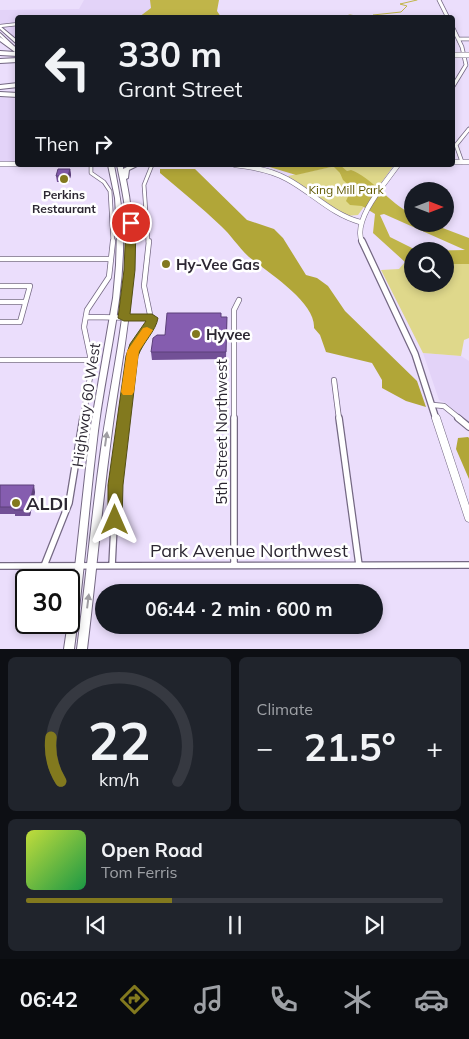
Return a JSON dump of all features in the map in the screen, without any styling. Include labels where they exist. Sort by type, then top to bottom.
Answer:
[{"type":"highway","points":[[0,39],[15,51]]},
{"type":"highway","points":[[455,50],[469,50]]},
{"type":"highway","points":[[2,57],[15,54]]},
{"type":"highway","points":[[455,55],[469,55]]},
{"type":"highway","points":[[2,57],[15,59]]},
{"type":"highway","points":[[0,87],[15,84]]},
{"type":"highway","points":[[0,87],[15,88]]},
{"type":"highway","points":[[0,94],[15,95]]},
{"type":"main road","points":[[0,26],[15,41]]},
{"type":"main road","points":[[0,34],[15,50]]},
{"type":"main road","name":"Highway 60 West","points":[[69,649],[82,566],[94,430],[121,258],[122,237],[119,198],[111,167]]},
{"type":"main road","name":"Highway 60 West","points":[[82,649],[93,566],[104,450],[124,318],[131,246],[129,202],[120,167]]},
{"type":"main road","points":[[124,181],[126,169],[131,167]]},
{"type":"street","points":[[439,0],[446,15]]},
{"type":"street","points":[[0,26],[15,24]]},
{"type":"street","points":[[455,32],[466,65],[455,83]]},
{"type":"street","points":[[458,38],[469,39]]},
{"type":"street","points":[[462,162],[456,145],[469,129]]},
{"type":"street","points":[[455,162],[469,162]]},
{"type":"street","points":[[0,164],[15,164]]},
{"type":"street","points":[[44,566],[48,548],[63,522],[68,508],[92,360],[84,333],[86,317],[91,303],[107,284],[112,259],[113,222],[111,195],[106,184],[91,173],[91,167]]},
{"type":"street","points":[[112,566],[116,485],[132,356],[136,344],[152,324],[144,286],[149,225],[144,185],[151,167]]},
{"type":"street","points":[[247,167],[260,169],[286,178],[337,215],[360,222]]},
{"type":"street","points":[[397,167],[360,222],[360,242],[416,354],[469,518]]},
{"type":"street","points":[[0,259],[112,259]]},
{"type":"street","points":[[0,286],[30,286],[20,322],[0,322]]},
{"type":"street","name":"5th Street Northwest","points":[[234,565],[234,310],[239,300]]},
{"type":"street","points":[[0,302],[26,302]]},
{"type":"street","points":[[86,317],[152,318]]},
{"type":"street","points":[[0,360],[92,360]]},
{"type":"street","points":[[334,380],[359,565]]},
{"type":"street","points":[[433,405],[444,406],[469,427]]},
{"type":"street","name":"Park Avenue Northwest","points":[[0,566],[469,565]]},
{"type":"shaded area","points":[[84,0],[156,0],[154,15],[15,15],[15,38],[0,23],[0,10],[79,9]]},
{"type":"shaded area","points":[[150,0],[219,0],[217,11],[220,15],[142,15],[151,8]]},
{"type":"shaded area","points":[[0,97],[15,99],[15,163],[0,163]]},
{"type":"shaded area","points":[[270,167],[331,167],[296,175]]},
{"type":"shaded area","points":[[160,169],[195,169],[247,220],[274,229],[283,238],[306,275],[317,278],[328,286],[345,311],[417,381],[426,407],[406,401],[382,388],[382,380],[372,363],[326,352],[320,335],[314,328],[313,318],[299,298],[249,257],[221,226],[160,173]]},
{"type":"shaded area","points":[[351,170],[358,173],[404,209],[404,223],[384,214],[380,215],[390,237],[404,244],[404,261],[373,233],[375,214],[362,206],[350,205],[346,201],[352,188],[343,180],[340,173]]},
{"type":"shaded area","points":[[424,232],[453,232],[469,238],[469,264],[454,264],[454,250],[465,250],[454,245],[454,242],[447,242]]},
{"type":"shaded area","points":[[423,353],[461,356],[469,361],[469,424],[446,403],[439,400]]},
{"type":"shaded area","points":[[468,437],[469,479],[456,449],[458,438]]},
{"type":"green space","name":"King Mill Park","points":[[331,167],[393,167],[358,215],[346,216],[288,176]]},
{"type":"green space","points":[[404,263],[404,292],[454,292],[454,264],[469,264],[469,338],[464,340],[461,356],[423,353],[381,270],[399,269]]},
{"type":"building","points":[[58,169],[70,169],[68,176],[56,176]]},
{"type":"building","name":"Hyvee","points":[[167,313],[221,313],[221,317],[227,317],[226,352],[151,352],[153,338],[157,335],[165,335]]},
{"type":"building","name":"ALDI","points":[[0,485],[34,485],[28,510],[0,507]]},
{"type":"waterway","points":[[373,15],[401,12],[407,6],[400,4],[417,0]]},
{"type":"waterway","points":[[338,167],[353,181]]},
{"type":"slow traffic","points":[[127,392],[133,351],[147,330]]},
{"type":"place","name":"Perkins Restaurant","points":[[64,179]]},
{"type":"place","name":"Hy-Vee Gas","points":[[166,264]]},
{"type":"place","name":"Hyvee","points":[[196,334]]},
{"type":"place","name":"ALDI","points":[[16,503]]},
{"type":"route","points":[[115,520],[116,485],[132,356],[136,344],[152,324],[152,318],[124,318],[130,270],[131,223]]}]
